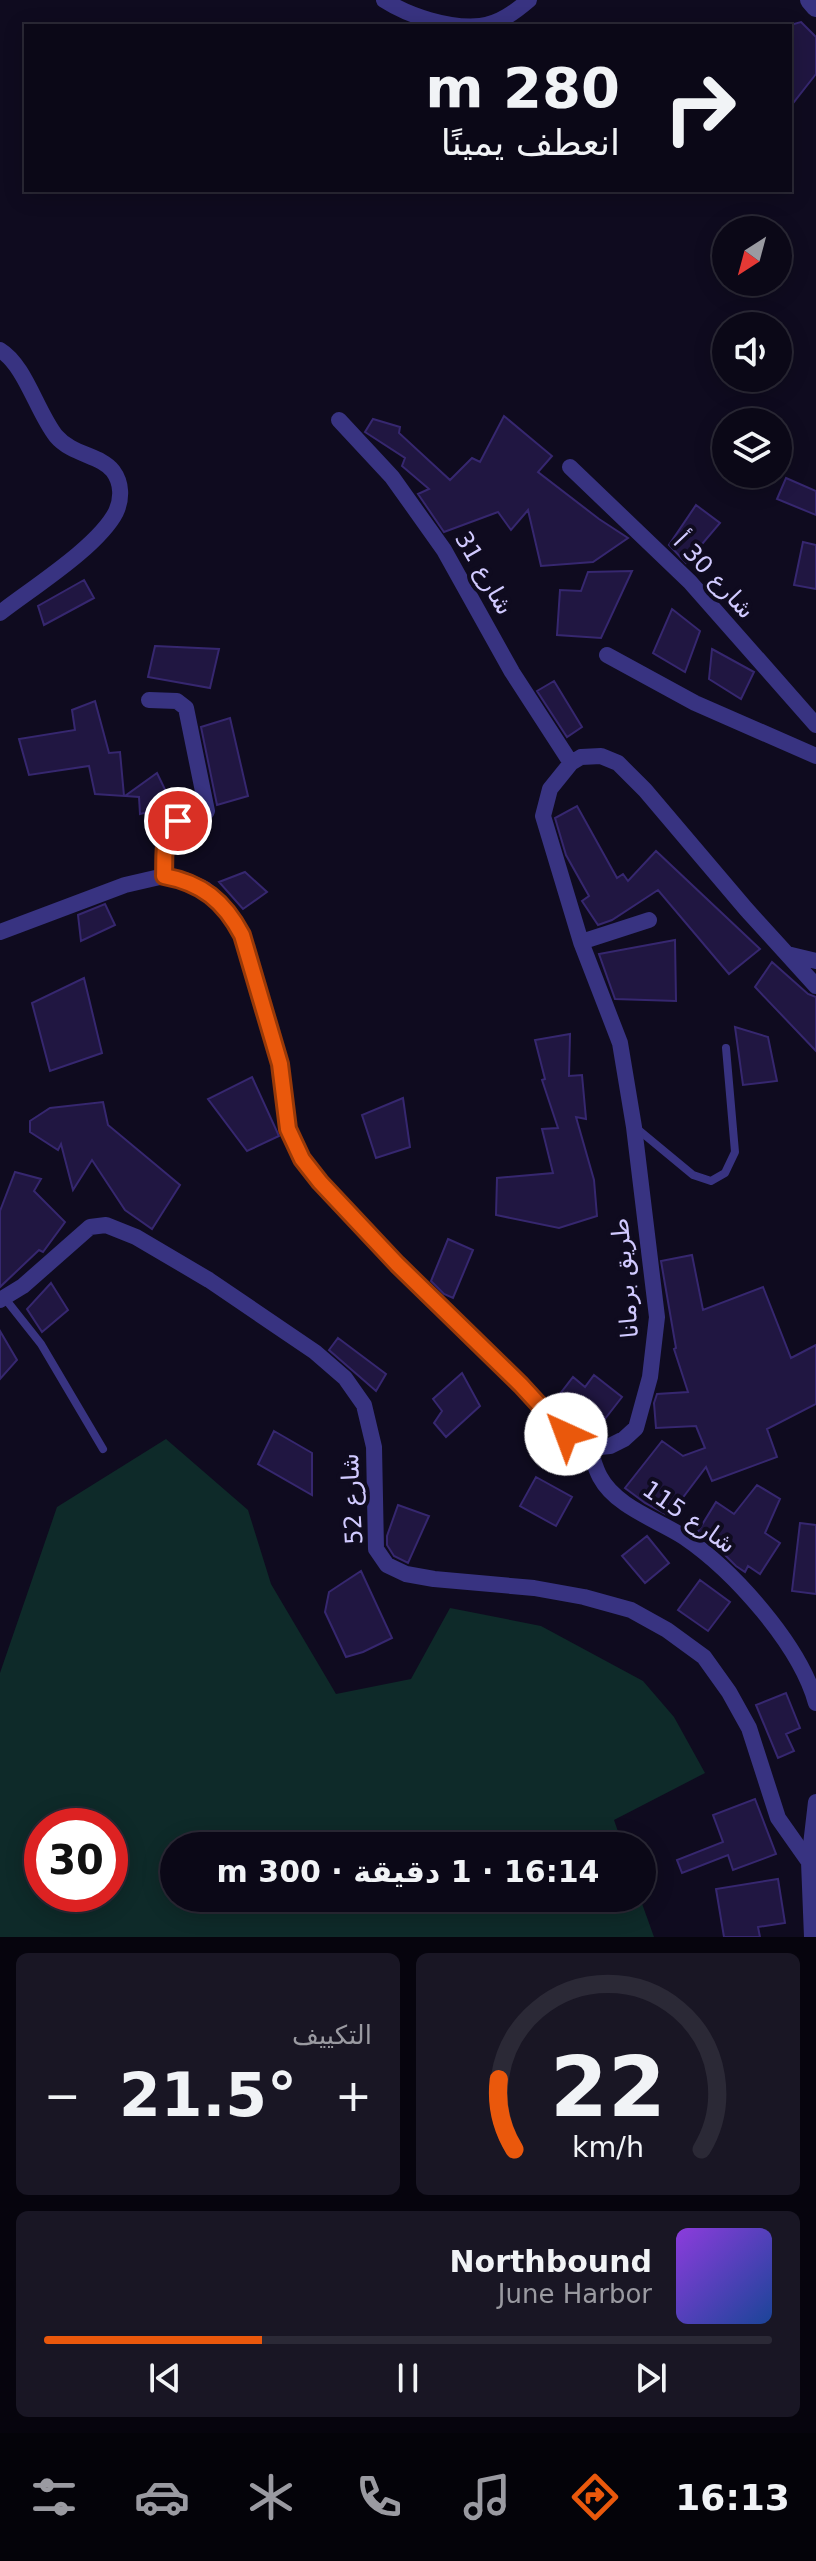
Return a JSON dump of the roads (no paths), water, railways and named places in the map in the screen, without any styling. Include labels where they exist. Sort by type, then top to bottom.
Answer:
[{"type":"street","points":[[384,0],[412,13],[455,24]]},
{"type":"street","points":[[487,24],[514,12],[529,0]]},
{"type":"street","points":[[810,0],[816,7]]},
{"type":"street","points":[[0,613],[93,539],[114,516],[121,487],[112,469],[63,444],[40,413],[5,353]]},
{"type":"street","name":"شارع 31","points":[[339,420],[392,477],[444,550],[512,672],[571,763]]},
{"type":"street","name":"شارع 30 أ","points":[[570,467],[690,582],[816,725]]},
{"type":"street","points":[[607,655],[695,703],[816,756]]},
{"type":"street","points":[[149,700],[177,701],[186,708],[207,811],[202,818],[178,821],[169,827],[164,876]]},
{"type":"street","points":[[571,763],[581,757],[601,756],[618,763],[816,986]]},
{"type":"street","name":"طريق برمانا","points":[[571,763],[550,789],[543,816],[581,942],[620,1043],[656,1303],[656,1344],[636,1428],[610,1446],[589,1448]]},
{"type":"street","points":[[0,932],[125,885],[164,876],[185,880],[205,889],[232,916],[242,935],[280,1064],[288,1129],[302,1159],[397,1264],[521,1385],[566,1434],[589,1448]]},
{"type":"street","points":[[581,942],[649,920]]},
{"type":"street","points":[[784,953],[816,961]]},
{"type":"street","name":"شارع 52","points":[[1,1297],[23,1286],[90,1227],[106,1225],[136,1237],[209,1280],[315,1352],[345,1378],[364,1405],[374,1447],[376,1549],[387,1565],[406,1574],[434,1579],[534,1588],[584,1597],[631,1610],[667,1630],[704,1657],[729,1692],[749,1728],[778,1818],[809,1862]]},
{"type":"street","name":"شارع 115","points":[[589,1448],[601,1480],[635,1512],[683,1537],[725,1571],[787,1641],[805,1672],[816,1703]]},
{"type":"street","points":[[812,1937],[809,1862],[816,1802]]},
{"type":"lane","points":[[634,1127],[693,1175],[711,1181],[725,1173],[735,1152],[726,1048]]},
{"type":"lane","points":[[1,1297],[41,1344],[103,1449]]}]
